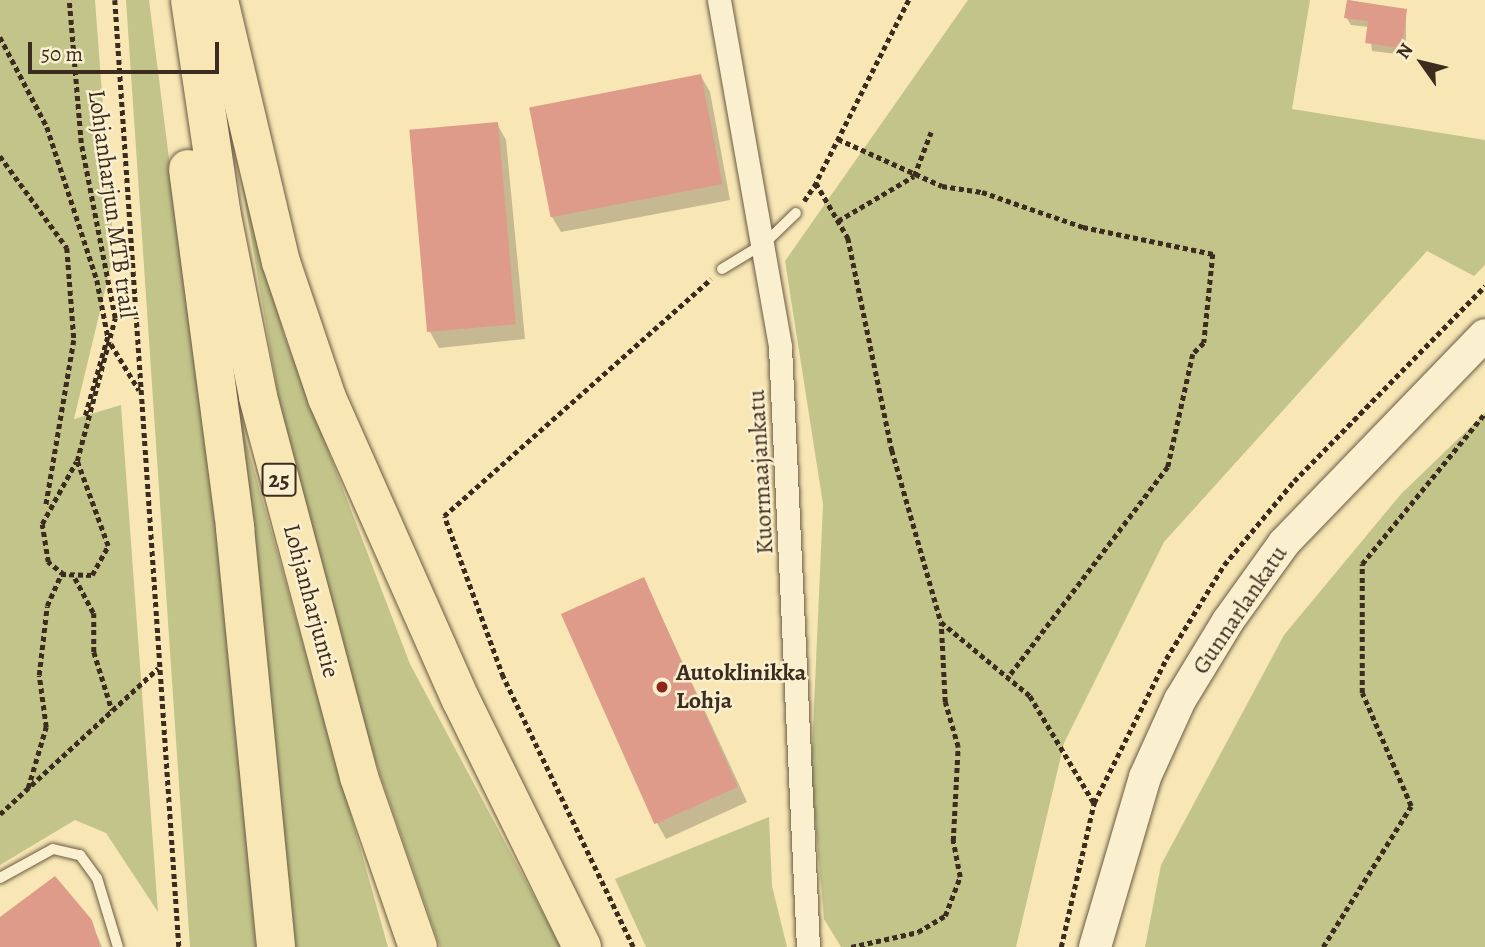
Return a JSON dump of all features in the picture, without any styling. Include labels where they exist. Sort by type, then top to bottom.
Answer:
[{"type":"highway","points":[[169,0],[235,528],[276,947]]},
{"type":"highway","name":"Lohjanharjuntie","points":[[190,0],[220,211],[258,397],[359,776],[418,947]]},
{"type":"highway","points":[[219,0],[281,262],[327,398],[461,701],[582,947]]},
{"type":"street","name":"Kuormaajankatu","points":[[719,0],[765,243],[780,347],[808,947]]},
{"type":"street","name":"Gunnarlankatu","points":[[1095,947],[1145,777],[1180,700],[1228,621],[1284,543],[1485,335]]},
{"type":"lane","points":[[722,269],[765,243],[796,213]]},
{"type":"lane","points":[[0,878],[53,849],[80,855],[97,878],[118,947]]},
{"type":"path","name":"Lohjanharjun MTB trail","points":[[69,0],[81,143],[115,318],[81,435],[77,461]]},
{"type":"path","points":[[115,0],[158,668],[179,947]]},
{"type":"path","points":[[851,947],[918,932],[945,916],[960,877],[953,841],[958,747],[945,702],[941,622],[892,450],[848,238],[816,183],[909,0]]},
{"type":"path","points":[[0,37],[74,196],[109,340],[140,391]]},
{"type":"path","points":[[838,221],[914,176],[931,132]]},
{"type":"path","points":[[838,139],[914,176],[1083,227],[1213,254],[1204,343],[1193,355],[1168,467],[1008,678]]},
{"type":"path","name":"Lohjanharjun MTB trail","points":[[0,156],[67,247],[74,340],[40,537],[48,562],[61,574]]},
{"type":"path","points":[[632,947],[503,677],[444,516],[722,269]]},
{"type":"path","points":[[1323,947],[1411,806],[1362,693],[1362,565],[1485,413]]},
{"type":"path","points":[[46,510],[77,461]]},
{"type":"path","points":[[28,788],[46,727],[39,675],[42,632],[61,574],[75,578],[92,575],[108,546],[79,478],[77,461]]},
{"type":"path","points":[[75,578],[93,613],[94,652],[113,710]]},
{"type":"path","points":[[941,622],[1030,696],[1094,803]]},
{"type":"path","points":[[0,814],[158,668]]},
{"type":"green space","points":[[0,0],[95,0],[114,253],[74,419],[121,405],[158,912],[106,833],[75,820],[0,865]]},
{"type":"green space","points":[[126,0],[149,0],[227,618],[256,947],[190,947]]},
{"type":"green space","points":[[968,0],[1310,0],[1292,109],[1485,140],[1485,265],[1474,276],[1427,251],[1164,542],[1064,743],[1016,947],[841,947],[824,919],[811,774],[823,504],[785,261]]},
{"type":"green space","points":[[234,139],[284,335],[410,664],[561,947],[440,947],[346,676],[316,559],[279,400]]},
{"type":"green space","points":[[223,326],[246,441],[388,947],[284,947]]},
{"type":"green space","points":[[1485,413],[1485,947],[1145,947],[1161,865],[1284,635],[1401,494]]},
{"type":"green space","points":[[769,817],[772,886],[787,947],[646,947],[615,879]]},
{"type":"building","points":[[1347,0],[1407,9],[1402,48],[1365,43],[1368,21],[1344,18]]},
{"type":"building","points":[[701,74],[722,184],[551,217],[529,107]]},
{"type":"building","points":[[498,122],[516,324],[427,332],[409,130]]},
{"type":"building","points":[[644,577],[738,787],[654,824],[561,614]]},
{"type":"building","points":[[55,876],[92,920],[100,947],[0,947],[0,917]]},
{"type":"place","name":"Autoklinikka Lohja","points":[[662,687]]}]
